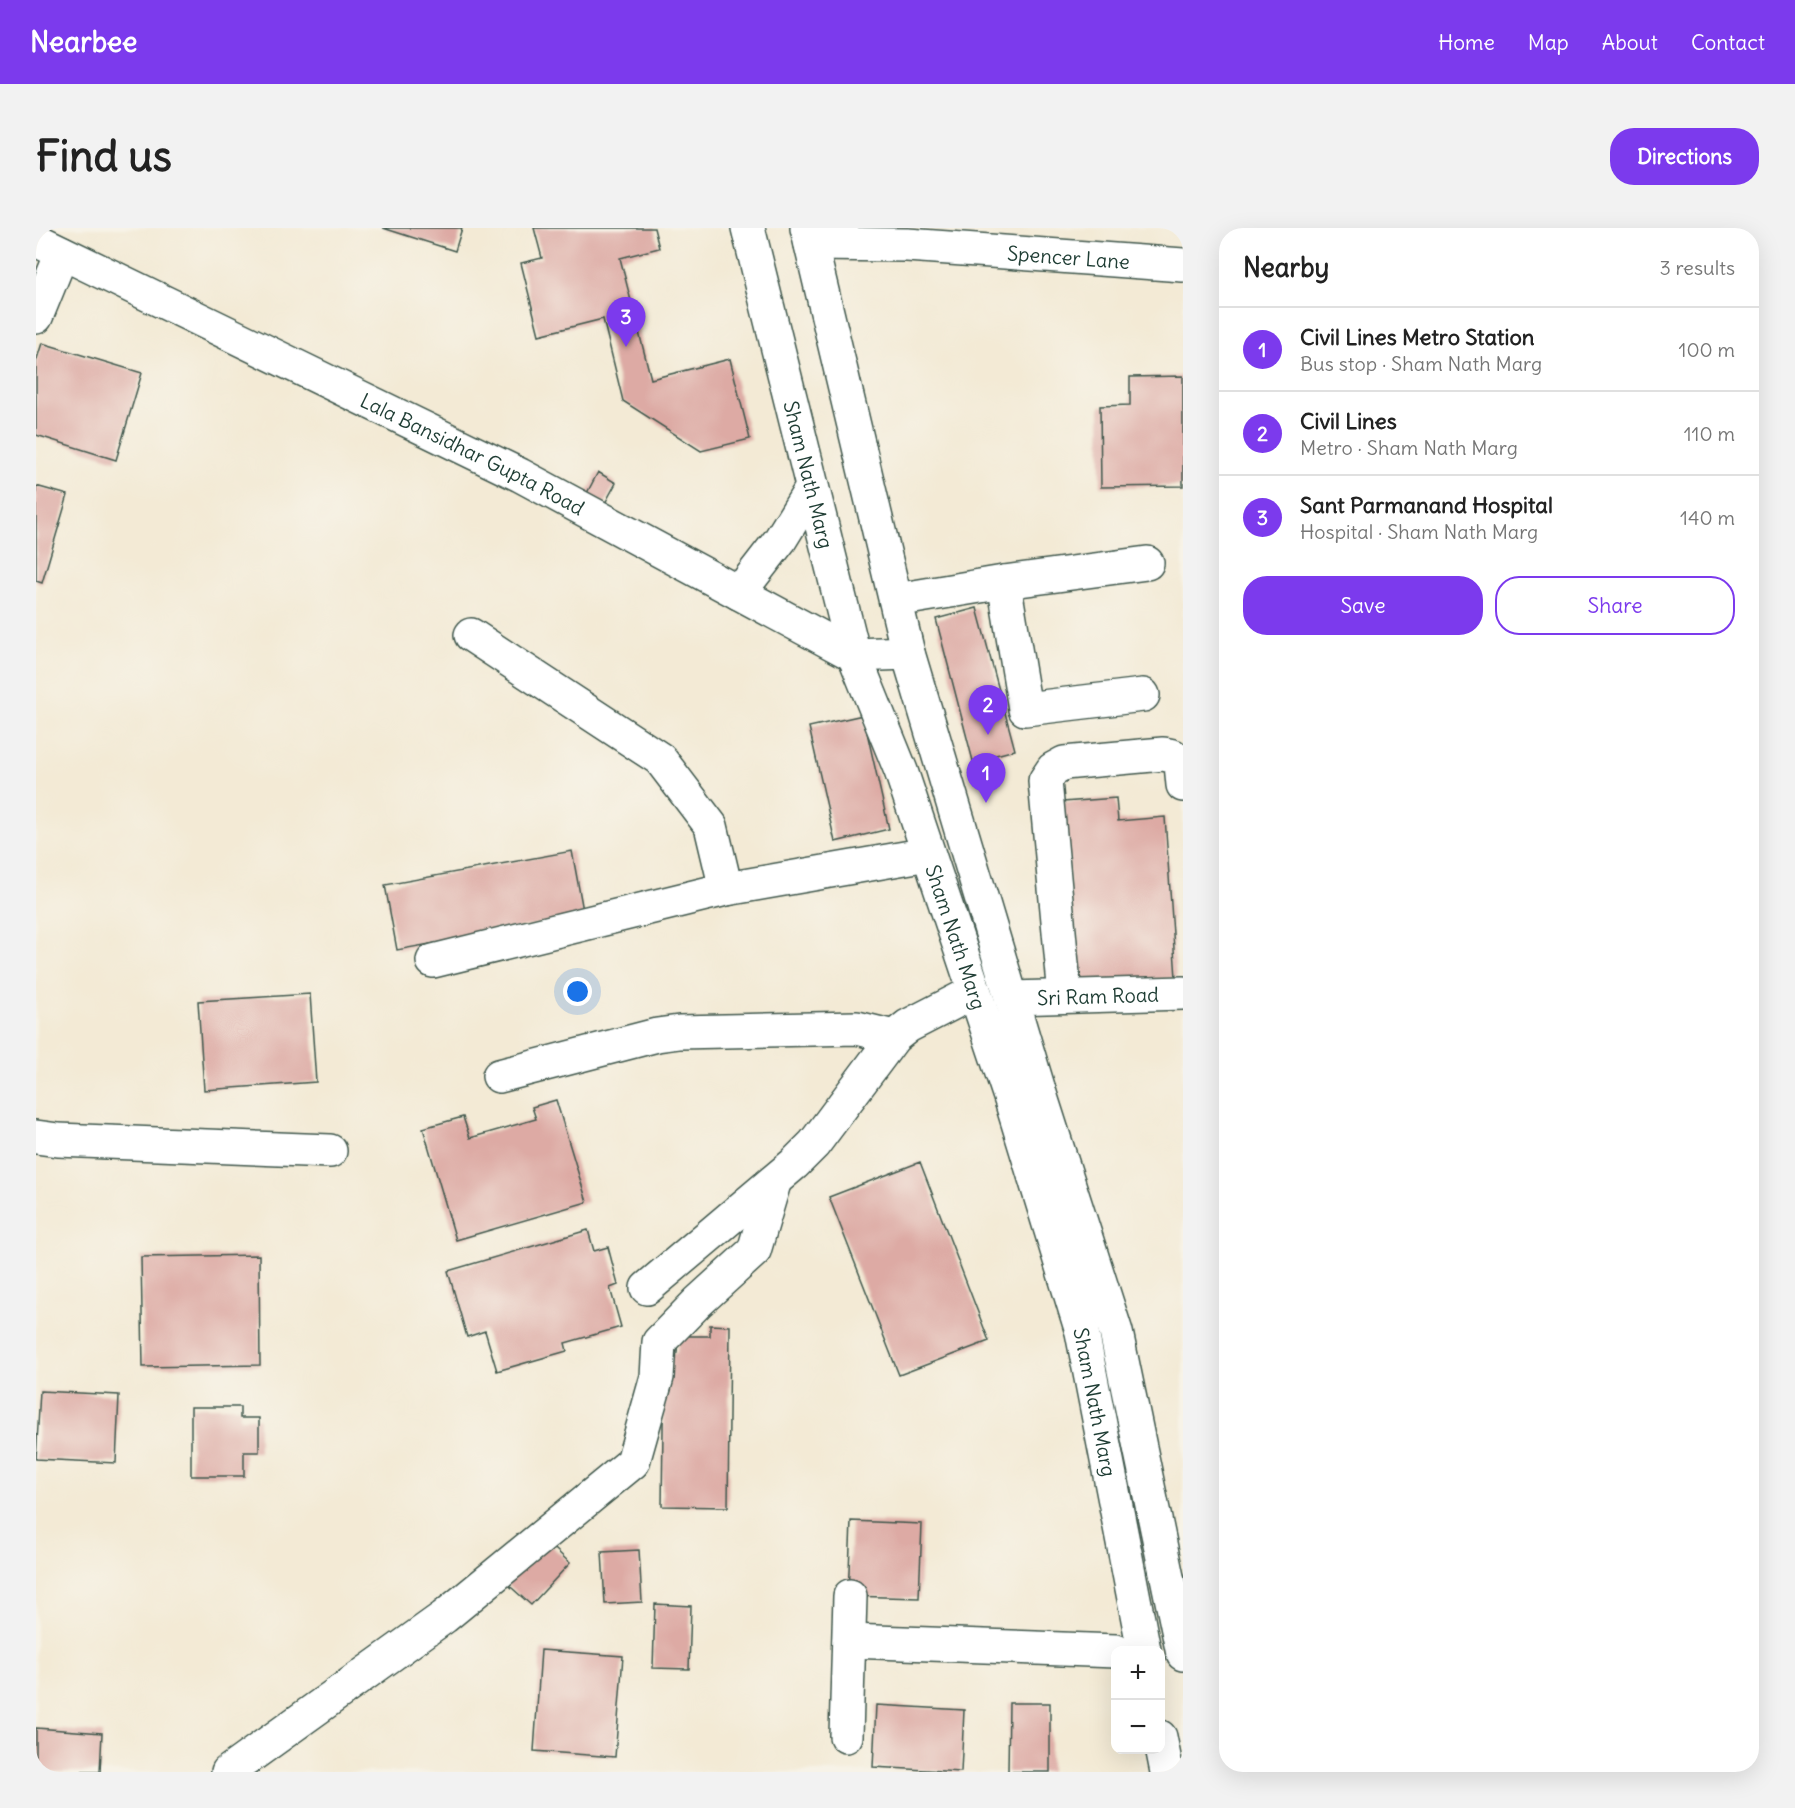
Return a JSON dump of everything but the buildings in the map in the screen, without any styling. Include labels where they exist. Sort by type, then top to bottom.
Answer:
[{"type":"street","name":"Sham Nath Marg","points":[[747,228],[854,655],[901,771],[1011,1100],[1082,1332],[1143,1646]]},
{"type":"street","name":"Sham Nath Marg","points":[[809,236],[908,652],[1116,1332],[1183,1654]]},
{"type":"street","name":"Spencer Lane","points":[[809,236],[1183,265]]},
{"type":"street","points":[[36,317],[49,246]]},
{"type":"street","name":"Lala Bansidhar Gupta Road","points":[[49,246],[520,475],[854,655]]},
{"type":"street","points":[[740,593],[780,540],[812,488]]},
{"type":"street","points":[[896,600],[1004,582],[1147,563]]},
{"type":"street","points":[[1004,582],[1025,709],[1143,695]]},
{"type":"street","points":[[471,635],[660,759],[711,826],[726,889]]},
{"type":"street","points":[[854,655],[908,652]]},
{"type":"street","points":[[1065,996],[1045,781],[1053,769],[1064,763],[1163,754],[1173,756],[1181,764],[1183,785]]},
{"type":"street","points":[[433,961],[726,889],[928,854]]},
{"type":"street","points":[[647,1288],[774,1183],[814,1144],[894,1037],[908,1026],[974,992]]},
{"type":"street","name":"Sri Ram Road","points":[[1012,998],[1183,993]]},
{"type":"street","points":[[499,1076],[657,1035],[679,1032],[857,1028],[894,1037]]},
{"type":"street","points":[[36,1137],[57,1140],[330,1151]]},
{"type":"street","points":[[228,1772],[444,1617],[633,1462],[657,1377],[659,1342],[698,1302],[754,1251],[774,1183]]},
{"type":"street","points":[[846,1736],[850,1596]]},
{"type":"street","points":[[849,1641],[1111,1651]]},
{"type":"street","points":[[1164,1754],[1167,1772]]},
{"type":"place","name":"Sant Parmanand Hospital","points":[[626,347]]},
{"type":"place","name":"Civil Lines","points":[[988,735]]},
{"type":"place","name":"Civil Lines Metro Station","points":[[986,803]]}]
